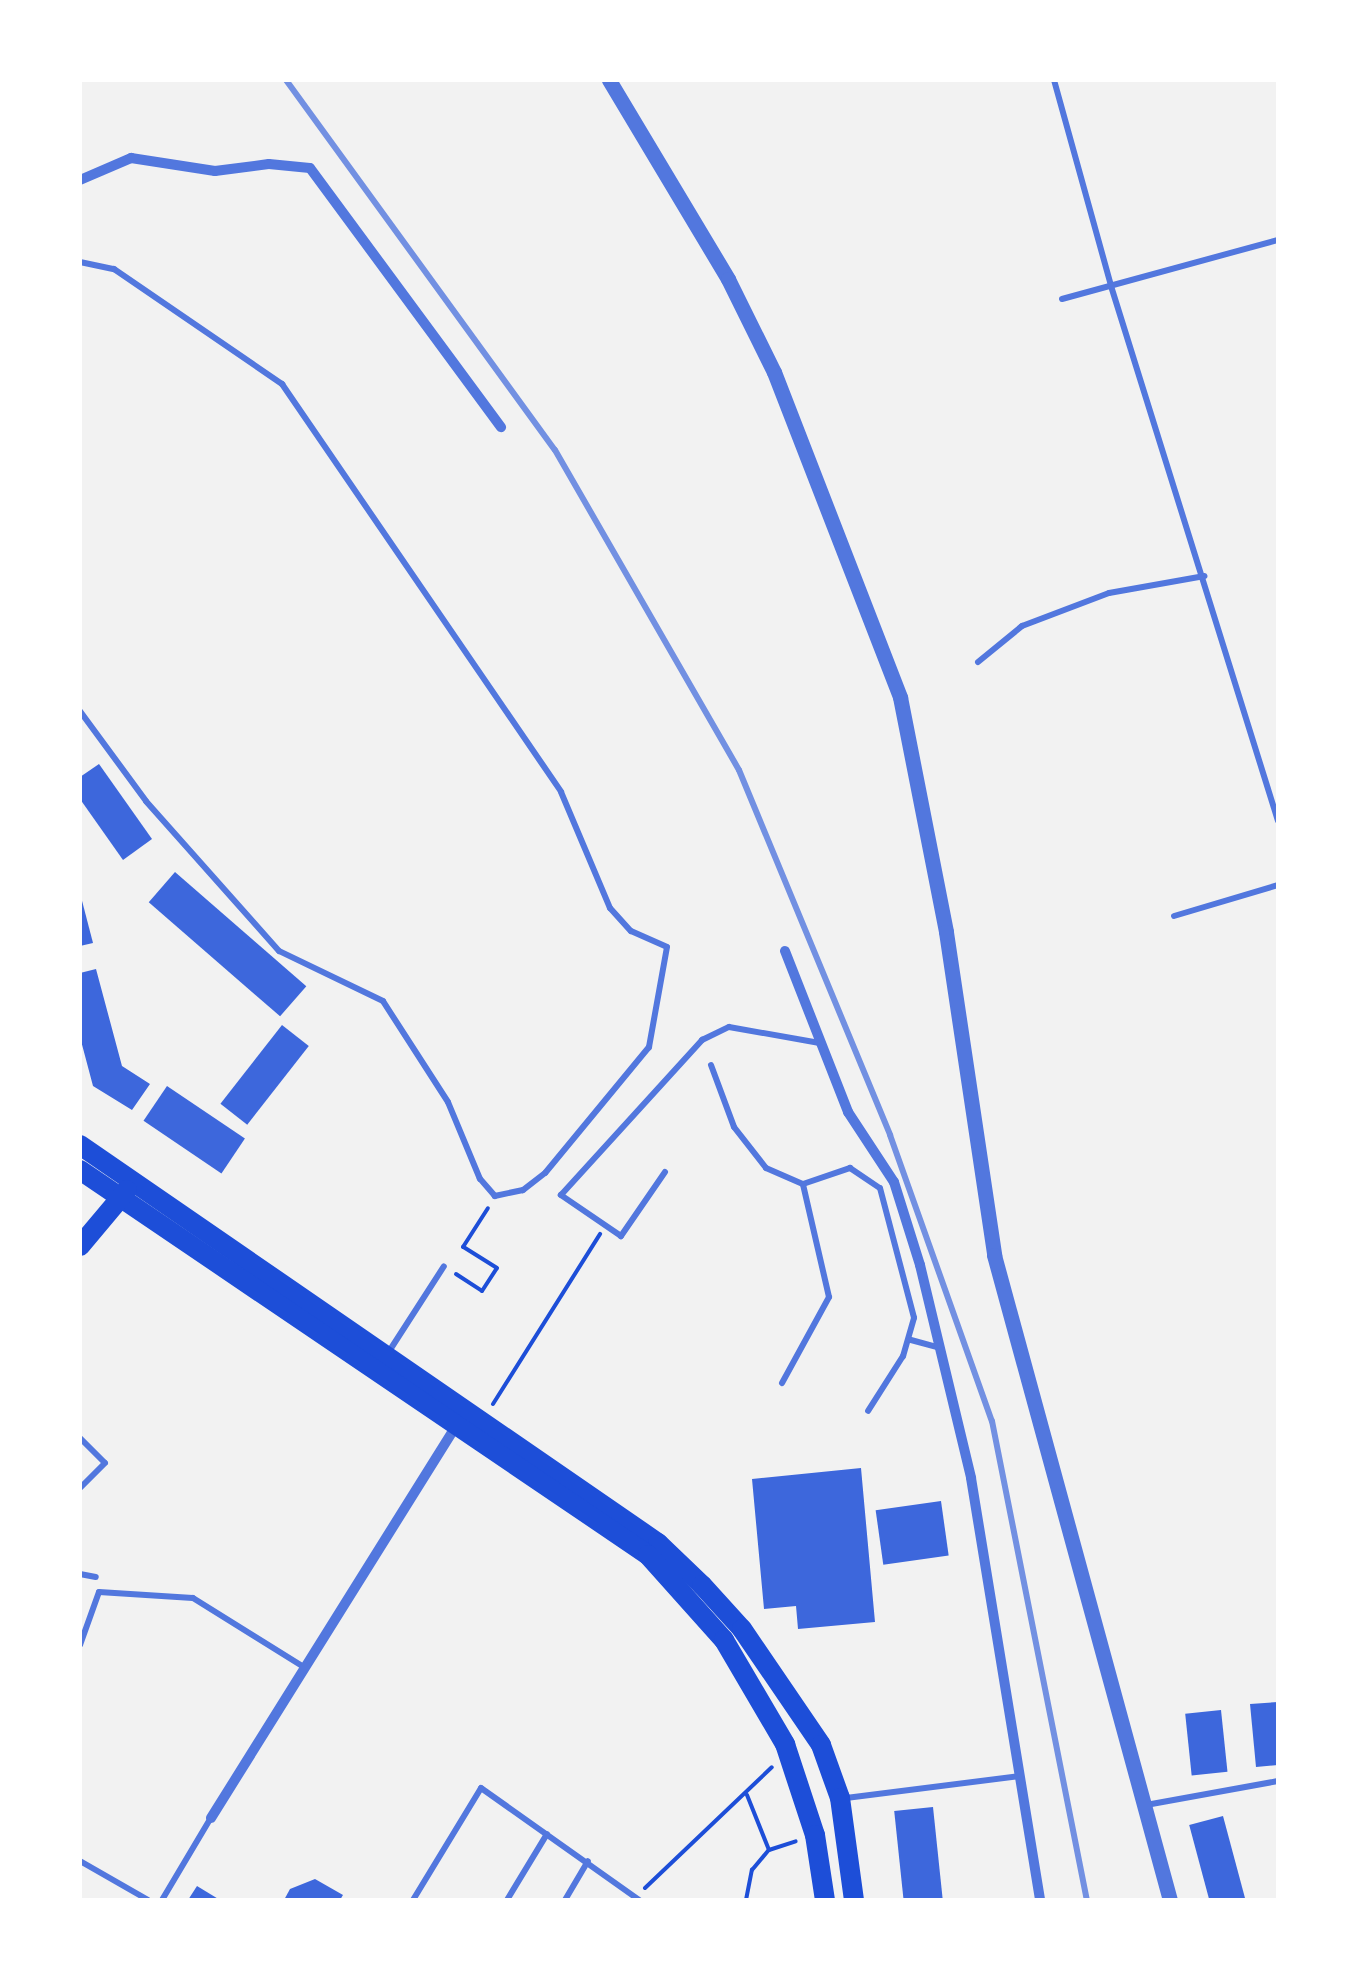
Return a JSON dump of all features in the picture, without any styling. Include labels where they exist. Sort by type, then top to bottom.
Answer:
[{"type":"main road","points":[[80,1145],[127,1191],[648,1556],[683,1590],[724,1640],[785,1744],[816,1835],[825,1900]]},
{"type":"main road","points":[[80,1170],[127,1191],[388,1353],[658,1543],[716,1600],[821,1744],[840,1798],[854,1900]]},
{"type":"main road","points":[[80,1246],[127,1191]]},
{"type":"street","points":[[608,80],[728,278],[774,372],[900,697],[946,932],[994,1255],[1170,1900]]},
{"type":"street","points":[[80,180],[131,158],[215,172],[269,164],[310,168],[501,427]]},
{"type":"street","points":[[785,951],[848,1112],[894,1182],[942,1348],[1040,1900]]},
{"type":"street","points":[[211,1818],[459,1422]]},
{"type":"lane","points":[[1054,80],[1111,286],[1278,821]]},
{"type":"lane","points":[[1062,299],[1278,240]]},
{"type":"lane","points":[[80,262],[114,269],[282,384],[561,792],[610,908],[631,932],[667,947],[649,1048],[545,1173],[523,1190],[496,1196],[480,1179],[448,1102],[383,1001],[280,951],[146,800],[80,710]]},
{"type":"lane","points":[[978,662],[1022,626],[1108,593],[1204,576]]},
{"type":"lane","points":[[1174,916],[1278,885]]},
{"type":"lane","points":[[666,1172],[621,1236],[561,1195],[702,1040],[729,1027],[820,1043]]},
{"type":"lane","points":[[711,1065],[734,1126],[766,1168],[803,1184],[850,1168],[880,1188],[911,1293],[911,1340],[868,1411]]},
{"type":"lane","points":[[782,1382],[829,1297],[803,1184]]},
{"type":"lane","points":[[388,1353],[444,1266]]},
{"type":"lane","points":[[911,1340],[942,1348]]},
{"type":"lane","points":[[80,1438],[105,1462],[80,1488]]},
{"type":"lane","points":[[80,1574],[96,1577]]},
{"type":"lane","points":[[80,1645],[99,1592],[194,1598],[305,1668]]},
{"type":"lane","points":[[840,1798],[1021,1776]]},
{"type":"lane","points":[[1144,1806],[1278,1781]]},
{"type":"lane","points":[[413,1900],[480,1788],[638,1898]]},
{"type":"lane","points":[[162,1900],[211,1818]]},
{"type":"lane","points":[[506,1900],[547,1834]]},
{"type":"lane","points":[[80,1861],[148,1900]]},
{"type":"lane","points":[[565,1900],[588,1861]]},
{"type":"path","points":[[444,1266],[482,1292],[497,1268],[463,1247],[496,1196]]},
{"type":"path","points":[[483,1420],[606,1224]]},
{"type":"path","points":[[638,1898],[775,1764]]},
{"type":"path","points":[[746,1795],[770,1850]]},
{"type":"path","points":[[746,1900],[752,1870],[770,1850],[816,1835]]},
{"type":"building","points":[[99,764],[152,839],[123,860],[80,799],[80,777]]},
{"type":"building","points":[[175,872],[306,986],[280,1016],[149,902]]},
{"type":"building","points":[[80,893],[93,943],[80,946]]},
{"type":"building","points":[[96,969],[122,1066],[150,1084],[132,1110],[93,1086],[80,1037],[80,973]]},
{"type":"building","points":[[282,1025],[309,1046],[247,1125],[220,1104]]},
{"type":"building","points":[[167,1086],[245,1139],[221,1173],[144,1121]]},
{"type":"building","points":[[861,1468],[875,1622],[798,1629],[796,1606],[764,1609],[752,1479]]},
{"type":"building","points":[[941,1501],[949,1555],[883,1565],[876,1510]]},
{"type":"building","points":[[1278,1702],[1278,1765],[1256,1767],[1250,1704]]},
{"type":"building","points":[[1221,1710],[1227,1772],[1192,1775],[1185,1714]]},
{"type":"building","points":[[933,1807],[943,1900],[904,1900],[894,1811]]},
{"type":"building","points":[[1223,1816],[1246,1900],[1209,1900],[1189,1825]]},
{"type":"building","points":[[315,1879],[343,1895],[340,1900],[284,1900],[290,1889]]},
{"type":"building","points":[[197,1886],[220,1900],[188,1900]]},
{"type":"railway","points":[[286,80],[555,450],[739,770],[890,1135],[992,1421],[1087,1900]]}]
